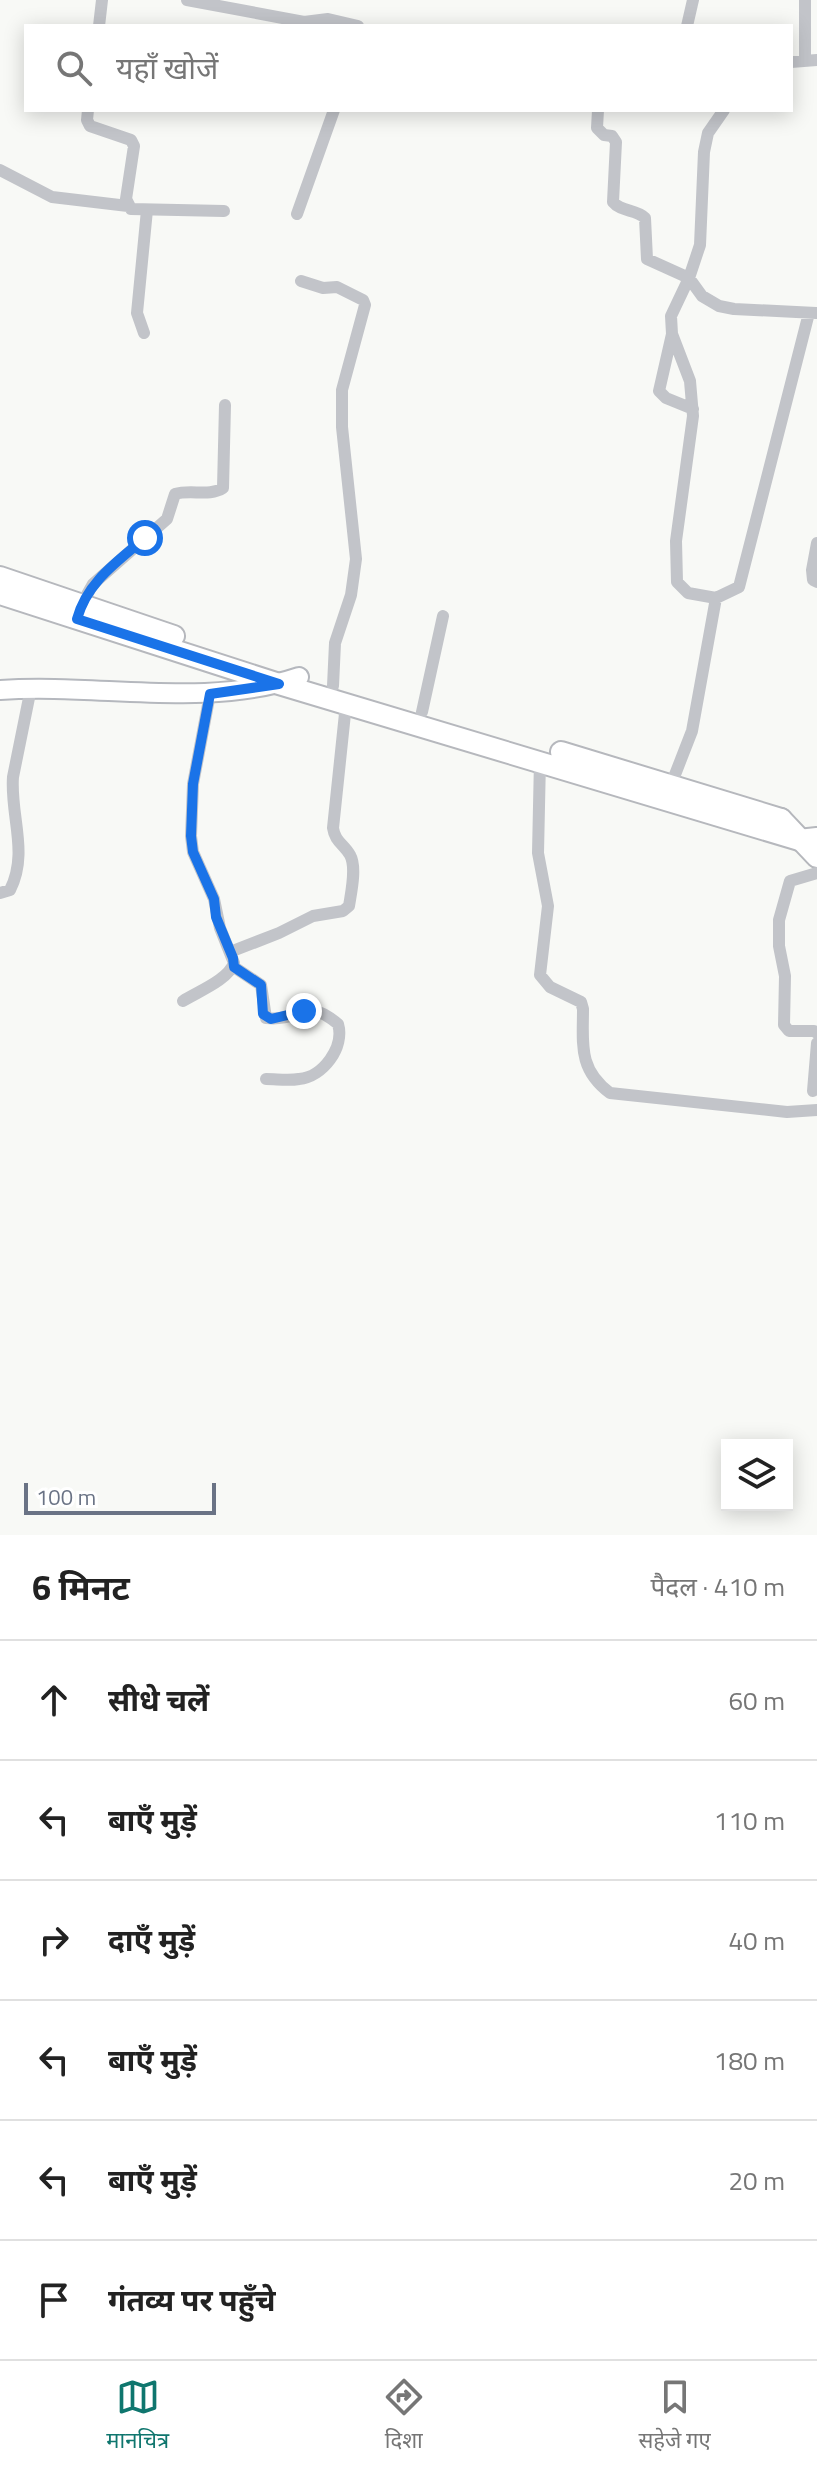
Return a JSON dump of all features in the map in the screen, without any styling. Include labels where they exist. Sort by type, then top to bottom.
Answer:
[{"type":"main road","points":[[0,577],[79,611],[289,680],[346,704],[811,838]]},
{"type":"main road","points":[[0,594],[79,611]]},
{"type":"main road","points":[[0,690],[31,688],[210,694],[289,680],[333,686],[781,819],[811,838],[817,857]]},
{"type":"street","points":[[99,24],[102,0]]},
{"type":"street","points":[[187,0],[304,22],[328,19],[349,24]]},
{"type":"street","points":[[687,24],[693,0]]},
{"type":"street","points":[[805,0],[811,60]]},
{"type":"street","points":[[88,112],[90,126],[131,140],[134,146],[126,199],[128,206]]},
{"type":"street","points":[[297,214],[333,112]]},
{"type":"street","points":[[598,112],[597,128],[604,135],[612,136],[616,142],[613,202],[645,218],[647,259],[689,278],[702,296],[719,306],[813,313],[739,587],[716,598],[688,593],[677,582],[676,541],[693,409],[688,371],[672,334]]},
{"type":"street","points":[[693,409],[666,398],[659,391],[672,334],[673,309],[689,278],[700,245],[704,152],[708,133],[723,112]]},
{"type":"street","points":[[0,170],[52,197],[128,206],[131,209],[224,211]]},
{"type":"street","points":[[144,333],[137,313],[147,210]]},
{"type":"street","points":[[301,281],[323,288],[337,287],[363,300],[365,305],[342,390],[342,427],[356,559],[351,595],[335,643],[333,686]]},
{"type":"street","points":[[79,611],[100,577],[167,519],[175,494],[216,492],[223,488],[225,405]]},
{"type":"street","points":[[817,543],[812,570],[813,580],[817,582]]},
{"type":"street","points":[[671,785],[692,731],[716,598]]},
{"type":"street","points":[[422,712],[443,616]]},
{"type":"street","points":[[0,893],[13,887],[16,869],[19,833],[11,791],[31,688]]},
{"type":"street","points":[[210,694],[193,784],[191,836],[193,852],[214,899],[216,917],[234,967],[261,985],[266,1018],[317,1010],[338,1024],[341,1033],[339,1046],[319,1071],[299,1079],[266,1079]]},
{"type":"street","points":[[230,952],[313,916],[343,911],[349,906],[352,861],[337,842],[333,828],[346,704]]},
{"type":"street","points":[[540,760],[538,853],[548,906],[540,975],[550,987],[581,1002],[583,1054],[590,1073],[610,1093],[787,1112],[817,1110]]},
{"type":"street","points":[[817,873],[790,881],[779,920],[779,946],[785,976],[784,1025],[789,1031],[817,1033]]},
{"type":"street","points":[[183,1001],[234,967]]},
{"type":"street","points":[[813,1091],[817,1043]]},
{"type":"route","points":[[145,538],[93,584],[81,604],[77,619],[279,684],[210,694],[193,784],[191,836],[193,852],[214,899],[216,917],[234,967],[261,985],[263,1014],[271,1019],[298,1015],[304,1011]]}]
